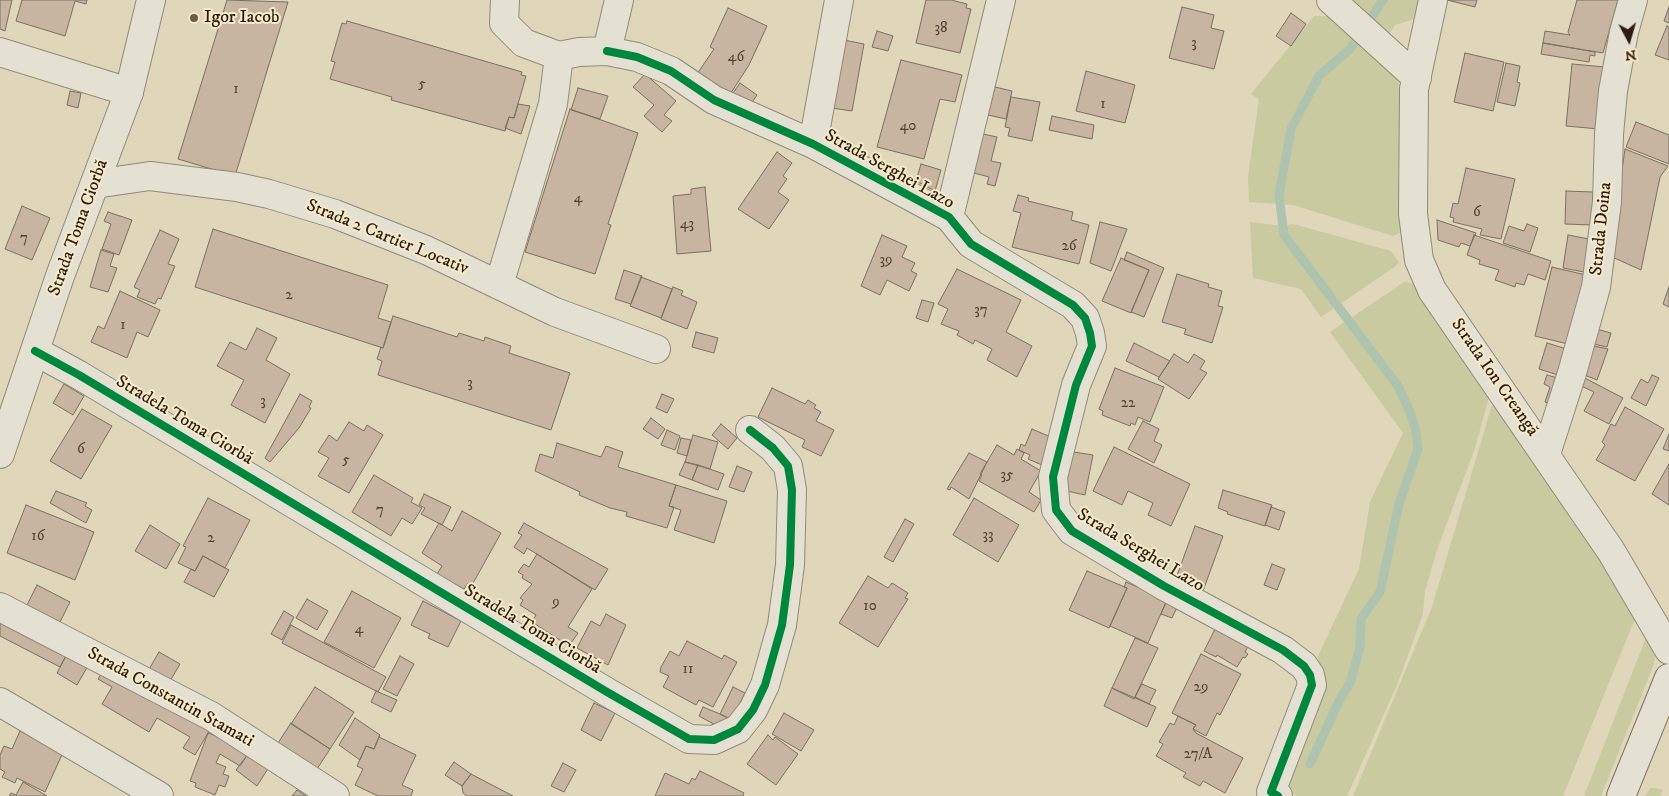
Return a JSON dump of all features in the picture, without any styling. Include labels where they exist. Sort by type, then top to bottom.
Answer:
[{"type":"street","name":"Strada Toma Ciorbă","points":[[0,454],[35,351],[129,92],[151,0]]},
{"type":"street","points":[[499,285],[553,104],[559,56],[524,44],[504,23],[505,0]]},
{"type":"street","points":[[607,52],[619,0]]},
{"type":"street","name":"Strada Serghei Lazo","points":[[813,144],[839,0]]},
{"type":"street","name":"Strada Serghei Lazo","points":[[949,217],[1001,0]]},
{"type":"street","name":"Strada Ion Creangă","points":[[1433,0],[1414,89],[1413,214],[1419,260],[1432,290],[1611,551],[1669,650]]},
{"type":"street","name":"Strada Doina","points":[[1546,454],[1572,373],[1596,287],[1607,202],[1609,134],[1614,91],[1624,32],[1633,0]]},
{"type":"street","points":[[1340,8],[1417,78]]},
{"type":"street","points":[[0,52],[129,92]]},
{"type":"street","name":"Strada Serghei Lazo","points":[[559,56],[578,52],[607,52],[636,57],[671,71],[714,100],[813,144],[949,217],[971,244],[1073,305],[1085,318],[1092,346],[1076,385],[1053,477],[1056,510],[1072,530],[1164,586],[1283,650],[1304,666],[1310,676],[1312,685],[1274,794]]},
{"type":"street","name":"Strada 2 Cartier Locativ","points":[[95,184],[150,176],[237,187],[269,194],[336,214],[426,250],[555,312],[656,349]]},
{"type":"street","name":"Stradela Toma Ciorbă","points":[[35,351],[689,739],[714,740],[738,729],[753,710],[765,685],[782,625],[790,565],[792,490],[788,466],[772,448],[750,430]]},
{"type":"street","name":"Strada Constantin Stamati","points":[[0,607],[211,716],[335,796]]},
{"type":"street","points":[[1621,796],[1669,678]]},
{"type":"street","points":[[0,702],[159,796]]},
{"type":"green space","points":[[1347,0],[1421,0],[1418,18],[1395,25],[1387,38]]},
{"type":"green space","points":[[1314,16],[1330,16],[1354,34],[1398,81],[1402,98],[1398,172],[1402,222],[1400,233],[1393,236],[1293,205],[1249,202],[1248,176],[1259,99],[1251,94]]},
{"type":"green space","points":[[1250,222],[1283,226],[1293,224],[1391,251],[1399,262],[1396,266],[1321,317],[1301,289],[1253,278]]},
{"type":"green space","points":[[1404,282],[1414,283],[1490,394],[1475,448],[1437,550],[1425,591],[1423,614],[1397,685],[1347,796],[1296,796],[1288,787],[1285,772],[1320,681],[1318,656],[1359,569],[1370,502],[1403,433],[1330,332]]},
{"type":"green space","points":[[1494,398],[1636,616],[1563,796],[1353,796],[1432,607]]},
{"type":"green space","points":[[1647,635],[1655,657],[1654,664],[1601,796],[1584,796]]},
{"type":"green space","points":[[1650,788],[1663,790],[1660,796],[1645,796]]},
{"type":"building","points":[[0,0],[12,0],[5,31],[0,29]]},
{"type":"building","points":[[22,0],[87,0],[86,4],[75,1],[65,36],[16,21]]},
{"type":"building","points":[[227,0],[288,2],[235,176],[178,159]]},
{"type":"building","points":[[926,0],[951,0],[967,4],[966,8],[971,9],[960,53],[916,43]]},
{"type":"building","points":[[1447,0],[1477,0],[1475,7]]},
{"type":"building","points":[[1577,0],[1618,0],[1603,53],[1543,43],[1545,31],[1570,35],[1568,32]]},
{"type":"building","points":[[1182,7],[1214,15],[1211,28],[1224,31],[1214,69],[1169,58]]},
{"type":"building","points":[[1669,7],[1669,23],[1664,21]]},
{"type":"building","points":[[728,8],[767,26],[749,65],[729,96],[697,74],[714,49],[710,47]]},
{"type":"building","points":[[1291,13],[1306,24],[1291,46],[1276,36]]},
{"type":"building","points":[[347,21],[522,72],[521,75],[526,76],[514,118],[509,117],[505,131],[391,100],[392,97],[330,79],[335,62],[331,61],[342,23],[346,24]]},
{"type":"building","points":[[1667,26],[1669,27],[1669,60],[1655,55]]},
{"type":"building","points":[[877,31],[893,36],[888,51],[872,47]]},
{"type":"building","points":[[844,40],[864,44],[852,111],[832,108]]},
{"type":"building","points":[[1543,43],[1595,52],[1595,56],[1590,55],[1589,62],[1541,54]]},
{"type":"building","points":[[1465,53],[1504,62],[1493,111],[1454,102]]},
{"type":"building","points":[[901,60],[962,75],[955,102],[940,99],[924,159],[877,147]]},
{"type":"building","points":[[1506,63],[1520,66],[1517,82],[1520,83],[1515,106],[1497,102]]},
{"type":"building","points":[[1572,64],[1605,67],[1599,129],[1566,126]]},
{"type":"building","points":[[1086,71],[1135,85],[1125,123],[1076,111]]},
{"type":"building","points":[[645,74],[676,101],[664,115],[672,121],[662,132],[644,116],[654,105],[633,87]]},
{"type":"building","points":[[740,83],[757,95],[748,108],[731,96]]},
{"type":"building","points":[[995,87],[1012,91],[1006,119],[988,115]]},
{"type":"building","points":[[578,88],[608,96],[600,119],[571,110]]},
{"type":"building","points":[[70,91],[81,93],[78,108],[67,105]]},
{"type":"building","points":[[1011,97],[1040,102],[1032,141],[1008,136],[1010,128],[1005,127]]},
{"type":"building","points":[[518,104],[530,106],[521,134],[505,128],[509,117],[514,118]]},
{"type":"building","points":[[570,109],[638,133],[608,224],[611,225],[595,274],[525,252]]},
{"type":"building","points":[[1052,116],[1094,125],[1092,139],[1049,130]]},
{"type":"building","points":[[1636,122],[1669,135],[1669,164],[1626,147]]},
{"type":"building","points":[[983,134],[997,137],[991,161],[1001,163],[995,186],[987,184],[989,177],[974,173]]},
{"type":"building","points":[[1625,149],[1668,166],[1660,177],[1641,270],[1610,256]]},
{"type":"building","points":[[777,152],[792,163],[783,176],[787,179],[778,192],[789,200],[769,229],[738,209]]},
{"type":"building","points":[[921,164],[941,170],[935,191],[916,181]]},
{"type":"building","points":[[1466,168],[1515,179],[1501,239],[1480,235],[1482,229],[1453,222],[1454,218],[1450,217],[1453,203],[1458,204]]},
{"type":"building","points":[[705,187],[711,251],[677,254],[673,196],[691,194],[691,189]]},
{"type":"building","points":[[1566,191],[1593,192],[1592,225],[1565,224]]},
{"type":"building","points":[[1018,195],[1029,198],[1028,201],[1073,212],[1071,220],[1089,225],[1079,264],[1012,247],[1021,213],[1013,211]]},
{"type":"building","points":[[22,206],[50,218],[32,260],[5,249]]},
{"type":"building","points":[[108,212],[132,220],[119,255],[102,249],[111,224],[104,221]]},
{"type":"building","points":[[1437,220],[1476,233],[1470,246],[1461,243],[1459,247],[1438,240]]},
{"type":"building","points":[[1100,222],[1127,229],[1111,271],[1090,263]]},
{"type":"building","points":[[1527,224],[1538,228],[1530,252],[1503,243],[1509,226],[1524,231]]},
{"type":"building","points":[[213,229],[388,285],[378,318],[391,322],[383,348],[195,287]]},
{"type":"building","points":[[160,230],[179,239],[168,264],[175,266],[161,299],[158,298],[155,304],[137,297],[140,290],[134,287]]},
{"type":"building","points":[[882,235],[907,246],[902,257],[915,263],[911,271],[917,274],[909,291],[887,280],[880,295],[861,286]]},
{"type":"building","points":[[1474,235],[1551,261],[1545,280],[1528,274],[1524,285],[1516,283],[1515,287],[1495,280],[1499,270],[1479,264],[1480,260],[1467,255]]},
{"type":"building","points":[[1568,235],[1589,239],[1584,272],[1563,268]]},
{"type":"building","points":[[101,250],[114,254],[110,266],[117,268],[108,292],[90,287]]},
{"type":"building","points":[[1127,252],[1164,268],[1144,317],[1131,312],[1149,270],[1124,260]]},
{"type":"building","points":[[1121,258],[1149,270],[1131,313],[1102,301]]},
{"type":"building","points":[[1552,267],[1586,275],[1568,344],[1535,336]]},
{"type":"building","points":[[957,269],[1021,300],[1006,332],[1032,346],[1017,377],[987,360],[992,349],[975,340],[973,344],[957,335],[959,331],[941,324],[948,309],[938,304]]},
{"type":"building","points":[[624,270],[642,276],[631,304],[615,299]]},
{"type":"building","points":[[1177,274],[1209,284],[1208,287],[1222,291],[1218,306],[1223,307],[1212,343],[1184,334],[1186,329],[1162,322]]},
{"type":"building","points":[[641,277],[672,289],[661,318],[630,306]]},
{"type":"building","points":[[673,287],[683,291],[681,295],[697,302],[687,329],[661,319]]},
{"type":"building","points":[[1669,287],[1669,307],[1663,304]]},
{"type":"building","points":[[120,291],[160,310],[148,337],[137,332],[127,358],[91,342],[98,326],[104,329]]},
{"type":"building","points":[[922,300],[934,303],[928,322],[916,318]]},
{"type":"building","points":[[393,316],[457,337],[459,333],[484,341],[485,337],[511,346],[509,353],[570,373],[551,430],[378,375],[382,361],[377,359],[381,347],[383,348]]},
{"type":"building","points":[[257,328],[277,338],[266,360],[290,374],[265,423],[231,405],[244,380],[217,366],[230,342],[246,350]]},
{"type":"building","points":[[1593,328],[1611,333],[1607,347],[1589,343]]},
{"type":"building","points":[[696,332],[718,338],[714,353],[692,347]]},
{"type":"building","points":[[1134,343],[1170,361],[1159,377],[1126,361]]},
{"type":"building","points":[[1547,343],[1570,350],[1561,376],[1539,369]]},
{"type":"building","points":[[1589,345],[1608,349],[1597,380],[1582,374]]},
{"type":"building","points":[[1174,354],[1188,363],[1194,354],[1205,361],[1200,369],[1207,373],[1189,399],[1158,379]]},
{"type":"building","points":[[1115,368],[1164,387],[1150,422],[1138,417],[1135,425],[1131,423],[1130,426],[1102,415],[1103,411],[1099,409]]},
{"type":"building","points":[[1547,375],[1561,379],[1550,404],[1545,402],[1550,387],[1544,384]]},
{"type":"building","points":[[1652,375],[1659,378],[1646,406],[1631,398],[1641,379],[1648,383]]},
{"type":"building","points":[[1581,376],[1623,398],[1609,424],[1584,411],[1594,392],[1577,384]]},
{"type":"building","points":[[64,384],[84,396],[73,415],[53,403]]},
{"type":"building","points":[[772,388],[805,404],[808,400],[816,405],[814,408],[821,412],[816,421],[834,430],[821,456],[802,447],[805,440],[758,417]]},
{"type":"building","points":[[300,394],[312,401],[309,407],[311,408],[299,428],[270,462],[265,458]]},
{"type":"building","points":[[662,394],[674,399],[667,413],[656,408]]},
{"type":"building","points":[[1625,407],[1664,429],[1635,481],[1596,460],[1605,445],[1602,442],[1611,424],[1615,426]]},
{"type":"building","points":[[82,409],[112,426],[81,479],[50,461]]},
{"type":"building","points":[[651,418],[665,429],[658,439],[643,429]]},
{"type":"building","points":[[1143,421],[1159,429],[1154,441],[1162,445],[1154,463],[1128,449]]},
{"type":"building","points":[[349,422],[364,431],[367,425],[383,435],[349,493],[318,476],[329,458],[318,452],[329,435],[337,441]]},
{"type":"building","points":[[721,424],[737,438],[728,449],[712,435]]},
{"type":"building","points":[[1032,429],[1053,438],[1042,465],[1028,459],[1030,455],[1019,450],[1021,444],[1025,446]]},
{"type":"building","points":[[667,430],[680,436],[675,450],[661,445]]},
{"type":"building","points":[[1669,434],[1669,451],[1663,449]]},
{"type":"building","points":[[693,435],[718,442],[710,469],[685,462]]},
{"type":"building","points":[[681,438],[691,440],[687,456],[677,453]]},
{"type":"building","points":[[557,443],[601,457],[606,446],[623,452],[618,467],[676,485],[669,506],[674,507],[667,528],[626,516],[627,512],[610,508],[579,495],[580,492],[535,471],[540,454],[553,458]]},
{"type":"building","points":[[997,445],[1014,455],[1017,449],[1024,453],[1021,459],[1041,471],[1029,492],[1041,500],[1034,512],[979,481],[982,475],[980,474]]},
{"type":"building","points":[[1114,447],[1190,484],[1171,526],[1148,515],[1153,503],[1128,491],[1122,505],[1093,491]]},
{"type":"building","points":[[1067,451],[1093,455],[1085,495],[1062,490]]},
{"type":"building","points":[[969,453],[987,462],[969,499],[951,487],[950,490],[947,489]]},
{"type":"building","points":[[685,462],[698,465],[692,480],[679,475]]},
{"type":"building","points":[[1669,464],[1669,505],[1652,494]]},
{"type":"building","points":[[698,465],[724,474],[718,490],[692,480]]},
{"type":"building","points":[[737,466],[752,472],[744,492],[729,487]]},
{"type":"building","points":[[374,475],[413,498],[411,502],[422,508],[412,524],[402,518],[391,536],[352,512]]},
{"type":"building","points":[[676,485],[727,501],[714,543],[674,530],[681,510],[669,506]]},
{"type":"building","points":[[1223,490],[1272,505],[1265,526],[1227,514],[1228,512],[1218,508]]},
{"type":"building","points":[[56,491],[87,503],[85,506],[92,510],[86,523],[50,503]]},
{"type":"building","points":[[424,494],[451,507],[442,525],[421,514],[425,508],[419,505]]},
{"type":"building","points":[[208,498],[250,520],[225,568],[203,556],[195,571],[178,563],[186,547],[183,546]]},
{"type":"building","points":[[974,498],[1019,525],[998,562],[953,535]]},
{"type":"building","points":[[26,505],[94,532],[75,580],[7,553]]},
{"type":"building","points":[[1271,507],[1285,512],[1279,530],[1265,525]]},
{"type":"building","points":[[462,511],[501,533],[472,585],[468,583],[464,589],[437,574],[442,566],[422,553],[439,523],[452,531]]},
{"type":"building","points":[[905,519],[914,524],[893,562],[884,557]]},
{"type":"building","points":[[524,523],[608,569],[595,590],[527,548],[524,554],[514,547],[522,535],[518,533]]},
{"type":"building","points":[[150,525],[180,544],[166,569],[135,551]]},
{"type":"building","points":[[1195,526],[1223,536],[1203,591],[1175,581]]},
{"type":"building","points":[[537,554],[592,589],[568,627],[578,633],[569,646],[532,622],[536,615],[520,605],[523,600],[520,598],[532,584],[522,578],[523,575],[518,572],[524,564],[529,567]]},
{"type":"building","points":[[203,556],[229,570],[214,597],[184,582],[191,569],[195,571]]},
{"type":"building","points":[[1272,564],[1285,569],[1277,590],[1264,585]]},
{"type":"building","points":[[1087,571],[1127,588],[1109,628],[1069,610]]},
{"type":"building","points":[[868,576],[888,588],[892,583],[908,593],[905,598],[908,599],[878,647],[839,623]]},
{"type":"building","points":[[1126,582],[1167,600],[1148,643],[1110,626],[1127,588],[1124,587]]},
{"type":"building","points":[[37,585],[70,602],[60,622],[27,605]]},
{"type":"building","points":[[352,591],[401,618],[374,668],[324,642]]},
{"type":"building","points":[[307,599],[328,611],[317,630],[296,618]]},
{"type":"building","points":[[1167,600],[1180,601],[1172,618],[1161,614]]},
{"type":"building","points":[[423,601],[461,621],[448,647],[428,638],[430,634],[411,625]]},
{"type":"building","points":[[0,611],[71,647],[60,667],[0,636]]},
{"type":"building","points":[[284,611],[294,617],[282,640],[271,634]]},
{"type":"building","points":[[606,614],[626,625],[608,665],[577,648],[591,621],[600,626]]},
{"type":"building","points":[[1218,623],[1252,639],[1245,652],[1248,654],[1245,658],[1243,657],[1237,667],[1217,655],[1216,657],[1204,651]]},
{"type":"building","points":[[291,625],[386,677],[378,692],[282,643]]},
{"type":"building","points":[[1135,638],[1158,648],[1134,699],[1112,688]]},
{"type":"building","points":[[687,641],[722,659],[724,655],[737,662],[713,707],[699,700],[696,705],[663,687],[669,676],[660,672],[661,667],[670,651],[679,656]]},
{"type":"building","points":[[68,652],[89,664],[77,685],[57,673]]},
{"type":"building","points":[[159,652],[180,664],[169,683],[148,671]]},
{"type":"building","points":[[1201,654],[1241,674],[1220,715],[1217,713],[1206,736],[1193,729],[1196,725],[1172,713]]},
{"type":"building","points":[[400,656],[414,664],[397,696],[383,689]]},
{"type":"building","points":[[107,665],[211,728],[195,755],[183,748],[190,737],[157,718],[149,732],[102,704],[112,687],[98,679]]},
{"type":"building","points":[[1142,684],[1156,690],[1149,704],[1135,697]]},
{"type":"building","points":[[315,687],[354,712],[330,749],[291,724]]},
{"type":"building","points":[[733,687],[745,693],[732,720],[720,714]]},
{"type":"building","points":[[1112,688],[1156,707],[1147,727],[1104,706]]},
{"type":"building","points":[[376,691],[397,700],[391,712],[371,702]]},
{"type":"building","points":[[594,703],[615,713],[601,741],[581,730]]},
{"type":"building","points":[[703,707],[732,720],[719,727],[699,716]]},
{"type":"building","points":[[784,713],[814,730],[801,751],[772,734]]},
{"type":"building","points":[[1178,716],[1196,725],[1193,729],[1196,733],[1243,758],[1225,793],[1203,781],[1200,786],[1183,777],[1186,773],[1156,756],[1163,744],[1159,742],[1170,723],[1174,725]]},
{"type":"building","points":[[355,718],[380,735],[374,749],[366,746],[360,760],[339,745]]},
{"type":"building","points":[[291,723],[330,749],[317,769],[278,743]]},
{"type":"building","points":[[30,725],[65,748],[45,792],[17,778],[15,783],[2,777],[5,772],[0,769],[0,755],[4,746],[12,749],[20,731],[26,734]]},
{"type":"building","points":[[208,733],[225,739],[248,754],[240,766],[220,754],[216,763],[226,767],[223,774],[229,776],[225,787],[219,785],[215,795],[195,787],[196,783],[190,781]]},
{"type":"building","points":[[768,735],[773,740],[775,737],[798,754],[776,785],[747,764]]},
{"type":"building","points":[[379,737],[416,755],[402,785],[413,790],[411,796],[378,796],[355,785],[363,769],[357,766],[366,746],[374,749]]},
{"type":"building","points":[[248,754],[269,767],[257,786],[236,770]]},
{"type":"building","points":[[454,762],[471,774],[462,786],[445,775]]},
{"type":"building","points":[[563,763],[576,770],[564,792],[551,786]]},
{"type":"building","points":[[700,771],[744,793],[743,796],[655,796],[665,773],[689,784],[692,778],[695,780]]},
{"type":"building","points":[[471,774],[513,796],[467,796],[463,793],[462,786]]},
{"type":"building","points":[[23,782],[47,796],[9,796],[11,793],[16,795]]},
{"type":"building","points":[[297,790],[306,796],[292,796]]},
{"type":"waterway","points":[[1310,764],[1339,701],[1350,683],[1360,647],[1361,619],[1380,592],[1399,504],[1418,449],[1416,431],[1410,412],[1398,386],[1284,235],[1279,195],[1291,129],[1319,76],[1350,49],[1383,0]]},
{"type":"cycle path","points":[[607,51],[637,57],[671,71],[714,100],[813,144],[949,217],[971,244],[1073,305],[1085,318],[1092,346],[1076,385],[1053,477],[1056,510],[1072,531],[1164,586],[1283,650],[1304,666],[1310,675],[1312,685],[1271,792],[1278,796]]},
{"type":"cycle path","points":[[35,351],[79,375],[607,692],[689,739],[714,740],[738,729],[753,710],[765,685],[782,625],[790,565],[792,490],[788,466],[773,448],[750,430]]},
{"type":"place","name":"Igor Iacob","points":[[194,18]]}]
